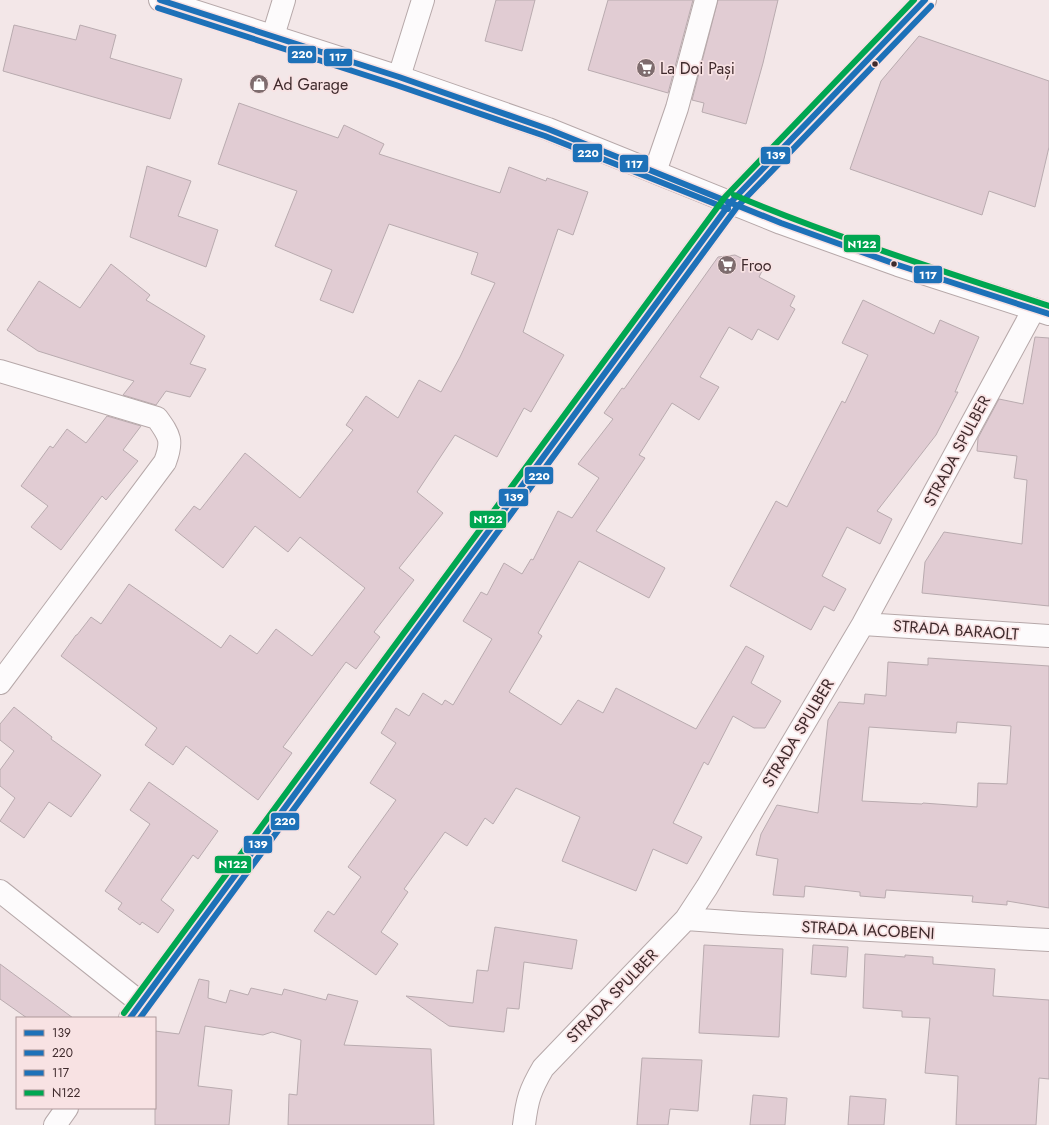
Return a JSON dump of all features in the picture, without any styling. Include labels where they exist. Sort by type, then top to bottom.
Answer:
[{"type":"street","points":[[160,0],[399,77],[548,129],[780,222],[898,265],[1042,311]]},
{"type":"street","points":[[273,36],[284,0]]},
{"type":"street","points":[[399,77],[423,0]]},
{"type":"street","points":[[656,172],[677,108],[706,0]]},
{"type":"street","points":[[0,891],[136,1010],[731,202],[925,0]]},
{"type":"street","name":"STRADA SPULBER","points":[[524,1125],[526,1106],[532,1086],[543,1068],[686,919],[863,624],[1042,311]]},
{"type":"street","points":[[0,371],[157,418],[168,434],[170,449],[165,462],[0,682]]},
{"type":"street","name":"STRADA BARAOLT","points":[[863,624],[1049,636]]},
{"type":"street","name":"STRADA IACOBENI","points":[[686,919],[750,924],[1049,940]]},
{"type":"street","points":[[55,1125],[66,1109]]},
{"type":"building","points":[[496,0],[535,0],[522,51],[485,41]]},
{"type":"building","points":[[608,0],[693,0],[668,93],[588,70]]},
{"type":"building","points":[[718,0],[778,0],[763,63],[746,124],[702,112],[704,103],[692,100]]},
{"type":"building","points":[[14,25],[76,40],[80,25],[116,35],[110,58],[182,79],[170,119],[3,71]]},
{"type":"building","points":[[919,36],[1049,81],[1049,147],[1035,207],[989,191],[982,215],[850,169],[881,81]]},
{"type":"building","points":[[239,103],[338,138],[344,125],[384,144],[379,154],[500,193],[509,167],[546,181],[547,178],[588,192],[573,235],[558,229],[523,332],[564,355],[531,412],[524,408],[497,457],[455,435],[417,492],[443,513],[399,568],[414,580],[374,632],[380,637],[356,669],[346,662],[283,747],[292,753],[258,800],[186,746],[173,765],[145,745],[157,728],[61,656],[91,617],[101,624],[129,584],[221,648],[230,635],[257,654],[276,629],[312,656],[365,588],[300,537],[288,552],[255,526],[223,568],[175,530],[194,506],[200,510],[245,453],[300,498],[353,430],[346,425],[366,396],[398,418],[419,380],[441,392],[460,357],[495,283],[471,274],[478,253],[389,224],[353,313],[320,300],[332,270],[275,246],[297,191],[218,164]]},
{"type":"building","points":[[147,166],[191,181],[178,216],[218,230],[206,267],[130,237]]},
{"type":"building","points":[[735,255],[763,269],[759,277],[795,296],[790,306],[795,309],[778,340],[758,329],[752,340],[729,327],[700,377],[719,387],[699,420],[672,403],[639,455],[645,458],[596,531],[665,568],[649,598],[579,561],[538,633],[542,636],[509,692],[561,725],[578,700],[603,713],[616,688],[696,729],[746,646],[764,656],[751,683],[781,701],[765,728],[754,728],[733,716],[708,765],[704,762],[673,823],[702,837],[687,864],[653,849],[636,891],[562,861],[580,817],[516,788],[493,824],[485,818],[467,846],[445,832],[404,889],[408,892],[381,932],[398,944],[376,975],[314,931],[328,911],[334,915],[361,877],[348,867],[396,800],[370,783],[396,743],[381,733],[396,708],[409,716],[423,693],[442,705],[445,700],[453,705],[492,639],[463,621],[481,592],[487,595],[504,563],[522,574],[531,559],[533,560],[558,511],[572,518],[599,478],[578,464],[613,419],[604,413],[622,388],[624,389],[718,257]]},
{"type":"building","points":[[111,264],[150,295],[146,300],[205,336],[190,364],[206,369],[190,397],[166,391],[156,405],[123,395],[134,381],[38,351],[7,330],[39,281],[80,308]]},
{"type":"building","points":[[863,300],[934,334],[940,320],[979,337],[955,392],[958,392],[936,435],[877,511],[892,519],[880,544],[847,527],[822,576],[846,589],[834,611],[824,606],[811,630],[730,586],[776,501],[787,507],[842,401],[845,403],[868,355],[842,343]]},
{"type":"building","points":[[1035,337],[1049,338],[1049,606],[922,593],[925,562],[944,532],[1022,544],[1027,480],[1014,478],[1017,456],[977,451],[978,438],[999,399],[1023,404]]},
{"type":"building","points":[[107,416],[141,426],[123,450],[138,461],[106,500],[102,496],[61,550],[31,527],[48,506],[21,486],[50,446],[53,448],[67,429],[86,443]]},
{"type":"building","points":[[928,658],[1049,666],[1049,908],[1007,901],[1007,905],[972,902],[973,896],[886,890],[885,898],[860,896],[860,892],[805,886],[804,897],[773,895],[778,859],[756,855],[761,834],[777,805],[818,813],[828,720],[839,702],[864,704],[865,694],[886,696],[888,662],[928,665]],"holes":[[[957,722],[1011,726],[1007,784],[978,783],[977,807],[862,801],[869,727],[956,733]]]},
{"type":"building","points":[[14,707],[52,737],[51,739],[101,775],[71,817],[49,802],[24,838],[0,821],[15,798],[0,786],[0,770],[14,751],[0,740],[0,724]]},
{"type":"building","points":[[149,782],[218,831],[198,859],[193,855],[161,900],[174,910],[158,933],[142,922],[140,925],[118,909],[122,903],[105,891],[150,824],[130,810]]},
{"type":"building","points":[[495,927],[577,940],[572,969],[524,962],[519,1009],[507,1008],[504,1032],[449,1026],[406,996],[473,1003],[477,970],[488,971]]},
{"type":"building","points":[[704,945],[783,949],[779,1037],[699,1033]]},
{"type":"building","points":[[813,945],[848,947],[846,977],[811,974]]},
{"type":"building","points":[[865,954],[905,957],[905,955],[933,957],[933,964],[995,969],[993,996],[1049,1000],[1049,1079],[1039,1078],[1036,1125],[956,1125],[958,1076],[925,1073],[930,1018],[902,1017],[902,1011],[863,1008]]},
{"type":"building","points":[[0,964],[72,1017],[26,1017],[0,999]]},
{"type":"building","points":[[199,979],[209,981],[208,998],[226,1003],[230,990],[248,995],[251,988],[282,995],[284,989],[326,1000],[328,994],[358,1001],[344,1045],[431,1049],[434,1125],[288,1125],[289,1094],[297,1095],[301,1040],[272,1032],[263,1035],[205,1026],[198,1086],[232,1090],[229,1125],[155,1125],[156,1031],[179,1034]]},
{"type":"building","points":[[642,1058],[702,1060],[698,1111],[670,1109],[668,1125],[637,1125]]},
{"type":"building","points":[[753,1095],[787,1098],[785,1125],[750,1125]]},
{"type":"building","points":[[850,1096],[886,1099],[884,1125],[848,1125]]},
{"type":"transit line","name":"117","points":[[160,0],[399,77],[548,129],[781,223],[898,265],[1049,314]]},
{"type":"transit line","name":"N122","points":[[124,1013],[725,197],[914,0]]},
{"type":"transit line","name":"139","points":[[131,1017],[731,202],[925,0]]},
{"type":"transit line","name":"220","points":[[141,1017],[737,207],[931,6]]},
{"type":"transit line","name":"220","points":[[158,8],[396,85],[545,136],[728,209]]},
{"type":"transit line","name":"N122","points":[[734,195],[851,240],[1049,306]]},
{"type":"place","name":"La Doi Pași","points":[[646,68]]},
{"type":"place","name":"Ad Garage","points":[[259,84]]},
{"type":"place","name":"Froo","points":[[727,265]]}]
